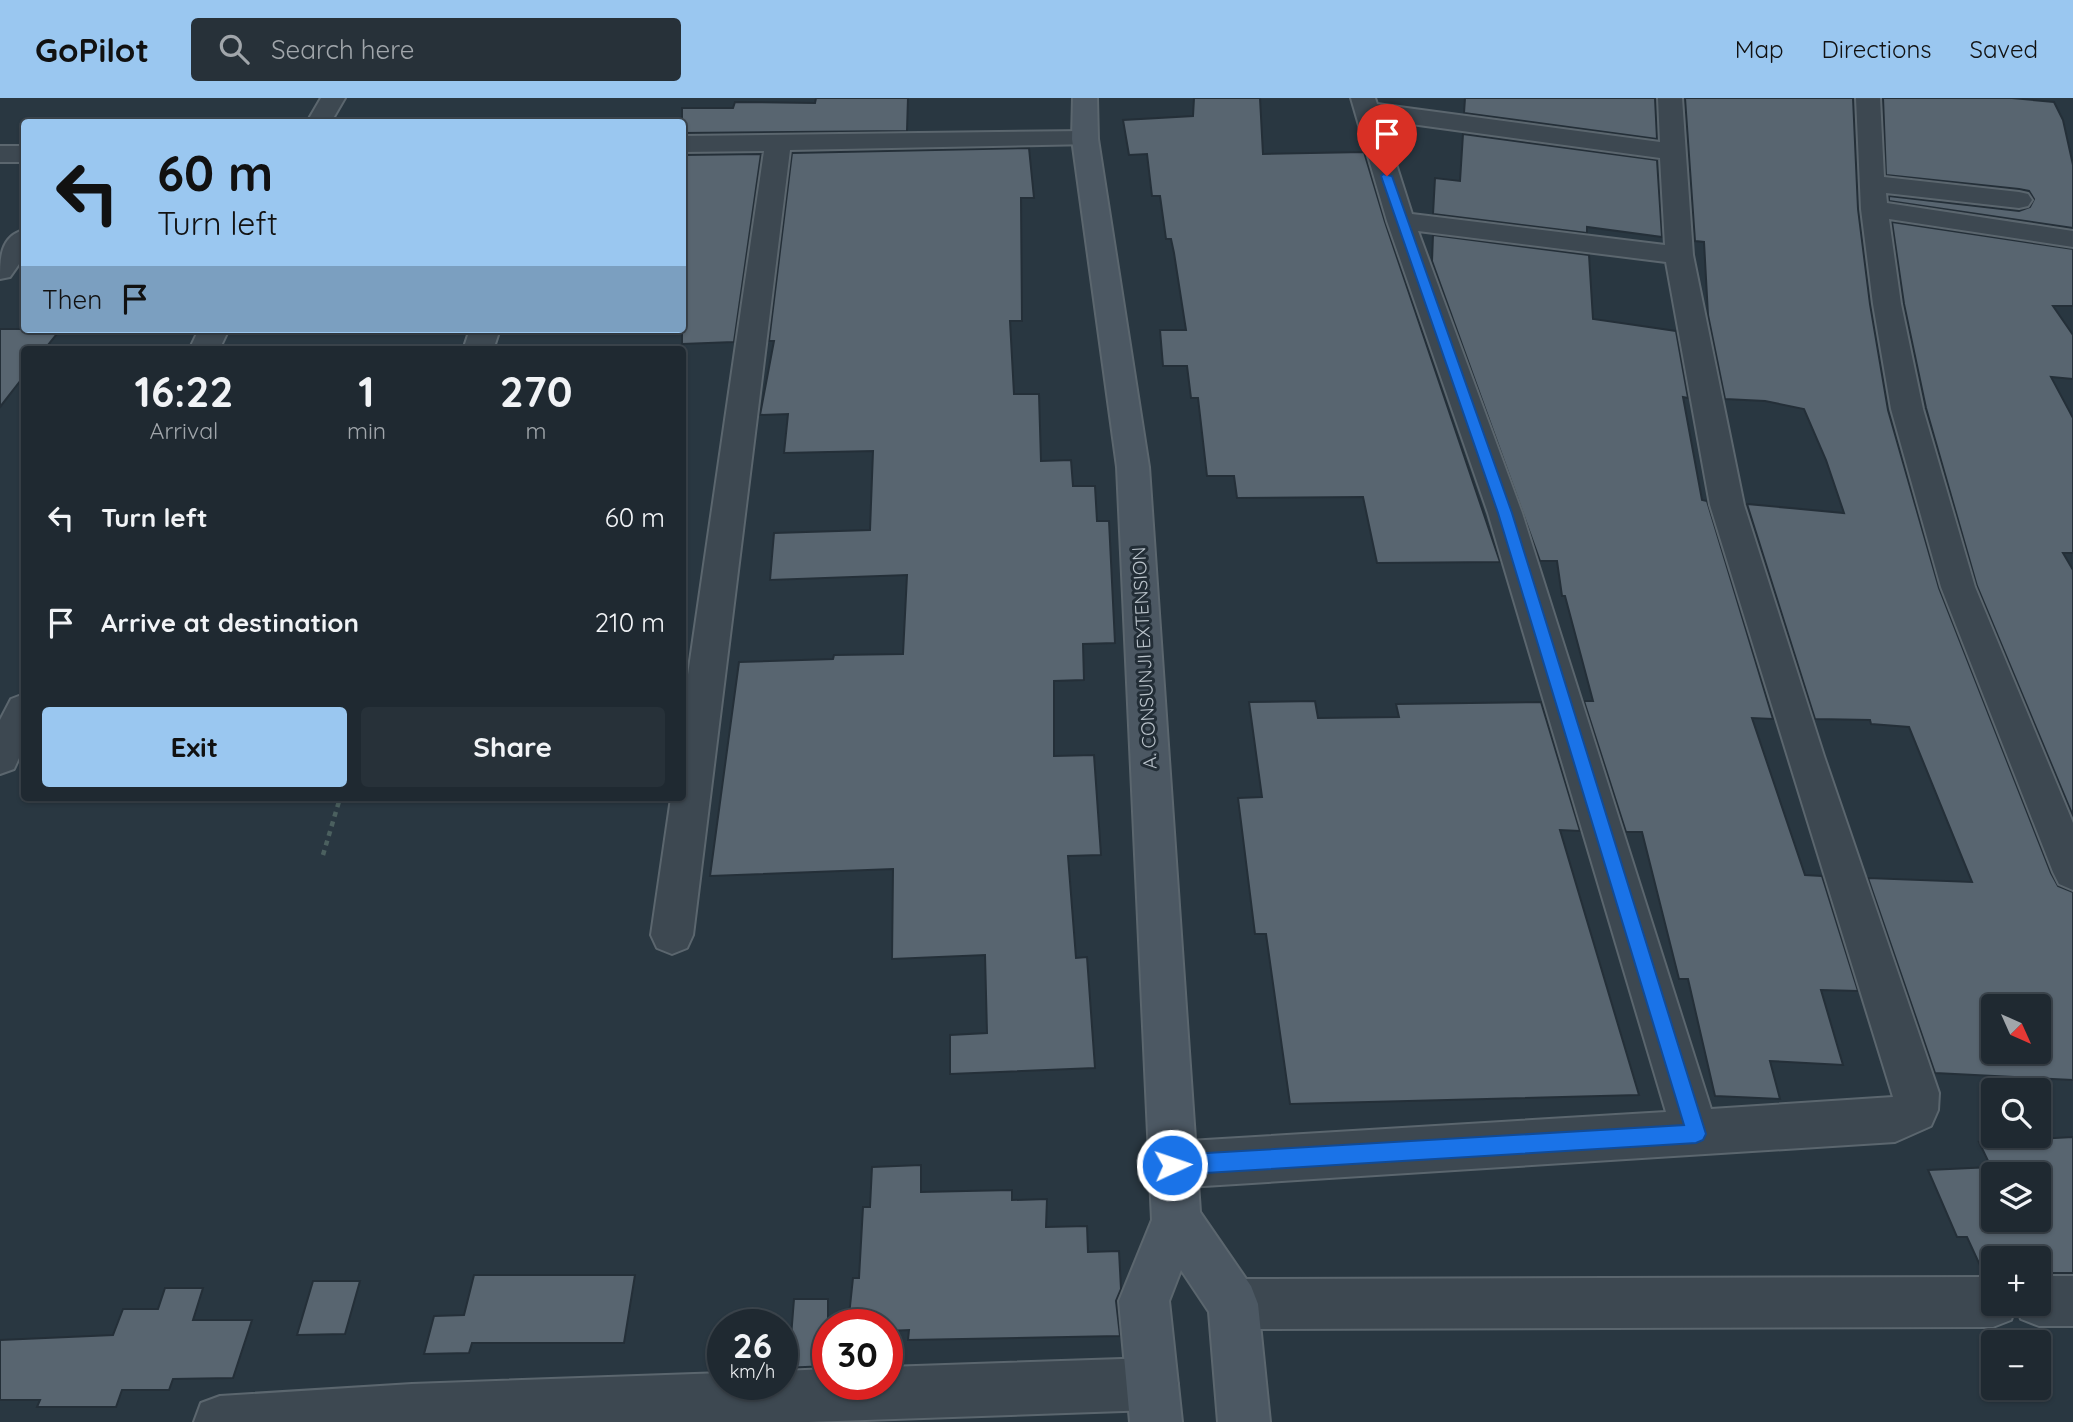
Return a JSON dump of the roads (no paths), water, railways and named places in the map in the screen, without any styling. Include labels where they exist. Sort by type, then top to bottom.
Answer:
[{"type":"main road","name":"A. CONSUNJI EXTENSION","points":[[1085,98],[1086,139],[1133,467],[1176,1220]]},
{"type":"main road","points":[[1176,1220],[1233,1304],[1244,1422]]},
{"type":"main road","points":[[1154,1403],[1144,1301],[1176,1220]]},
{"type":"street","points":[[321,119],[333,98]]},
{"type":"street","points":[[1172,1165],[1696,1134],[1895,1119],[1915,1110],[1916,1093],[1727,505],[1679,255],[1670,98]]},
{"type":"street","points":[[1868,98],[1873,196],[1887,304],[1907,409],[1958,587],[2073,872]]},
{"type":"street","points":[[1674,152],[1364,104],[1401,221],[1505,513],[1696,1134]]},
{"type":"street","points":[[686,144],[1086,139]]},
{"type":"street","points":[[672,935],[778,141]]},
{"type":"street","points":[[0,154],[21,153]]},
{"type":"street","points":[[1873,196],[2019,200]]},
{"type":"street","points":[[1873,196],[2073,239]]},
{"type":"street","points":[[1401,221],[1679,255]]},
{"type":"street","points":[[0,271],[21,243]]},
{"type":"street","points":[[0,758],[21,715]]},
{"type":"street","points":[[2051,1301],[2073,1301]]},
{"type":"street","points":[[1233,1304],[1981,1302]]},
{"type":"street","points":[[220,1422],[412,1410],[1154,1403]]}]
